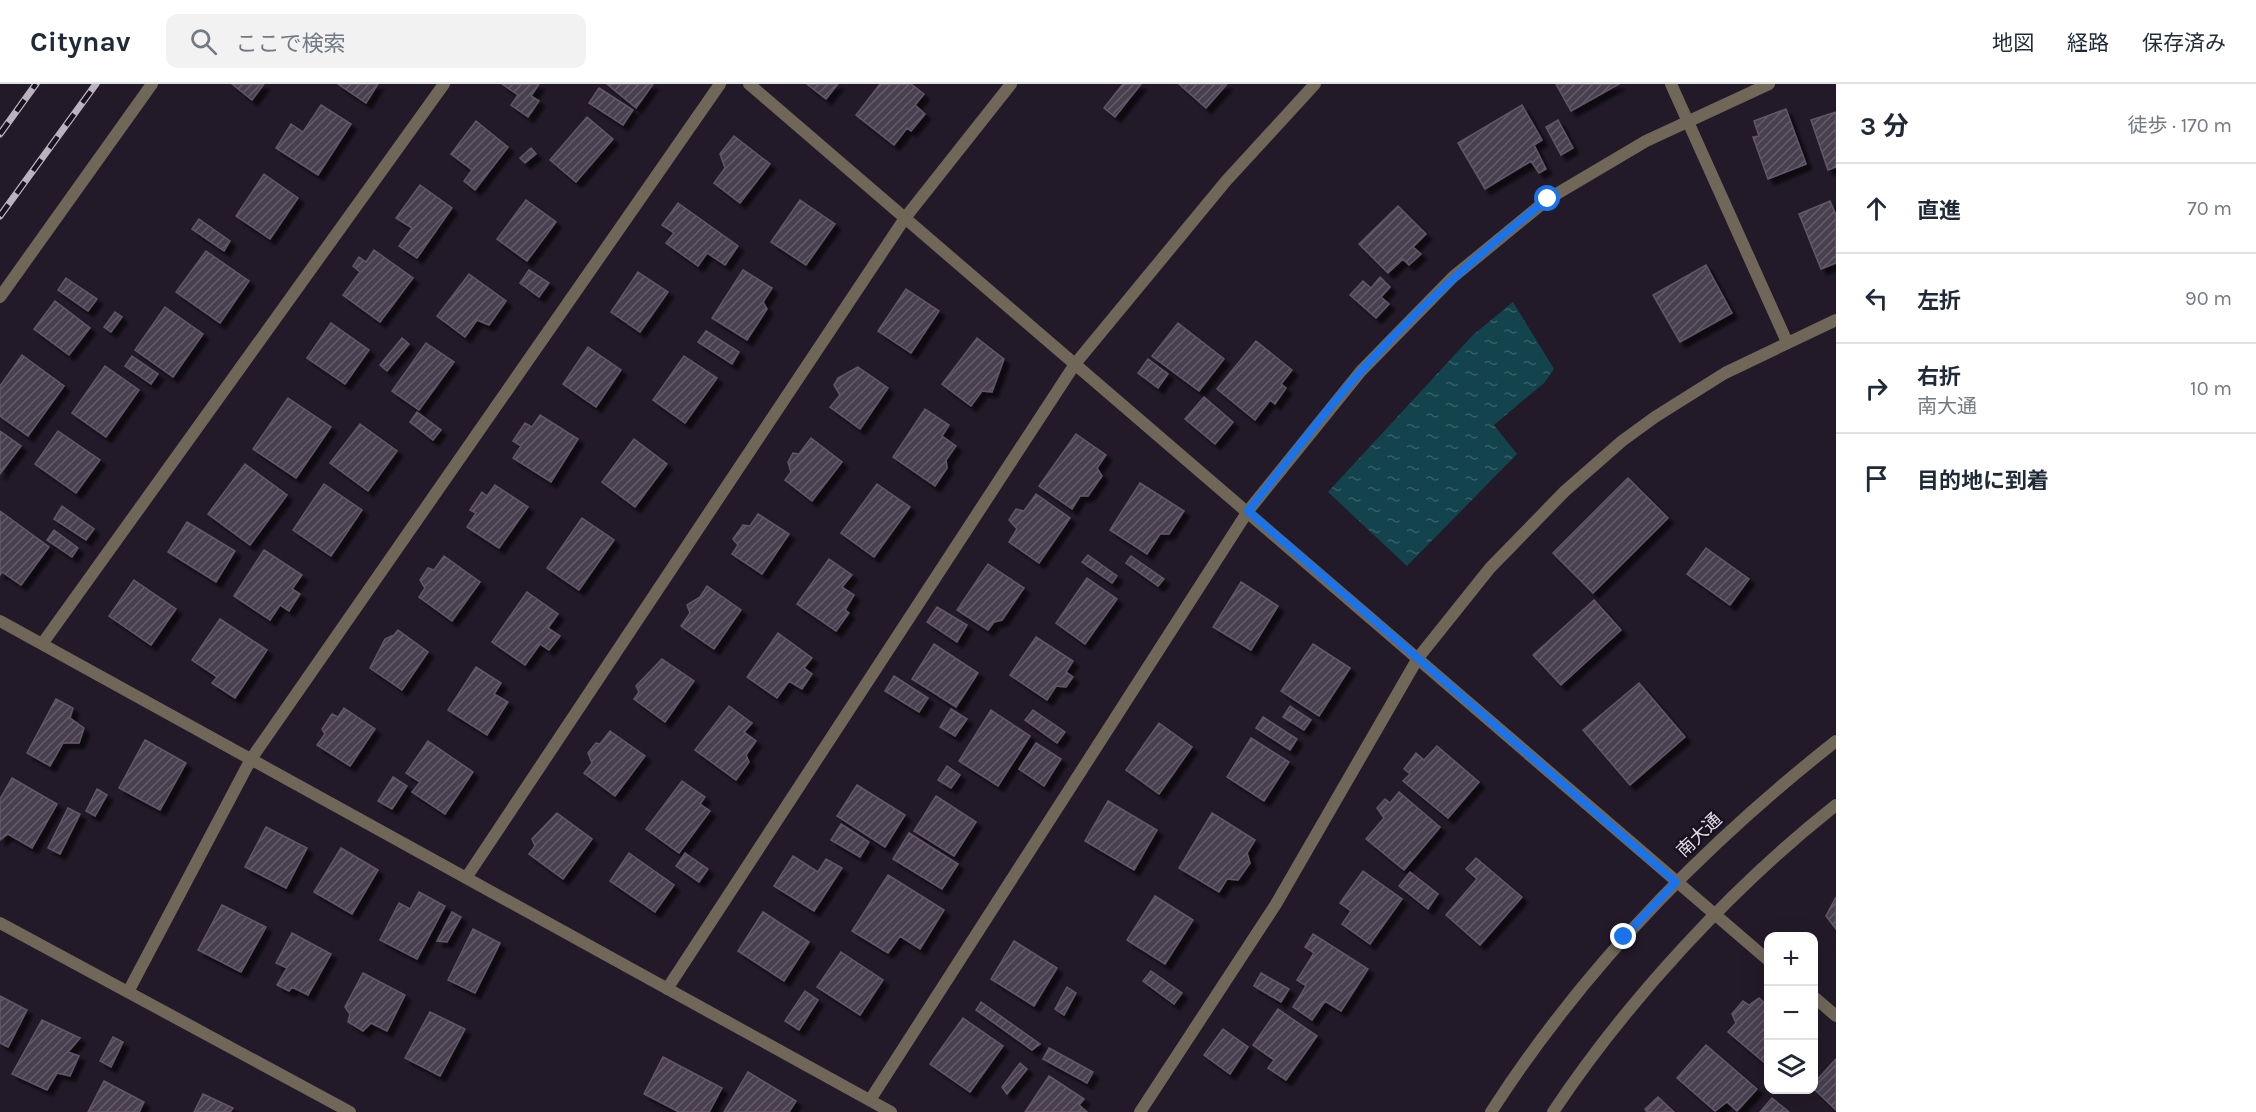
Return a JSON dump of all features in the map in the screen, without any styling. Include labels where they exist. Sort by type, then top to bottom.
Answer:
[{"type":"street","points":[[0,297],[152,84]]},
{"type":"street","points":[[42,644],[444,84]]},
{"type":"street","points":[[128,992],[251,759],[720,84]]},
{"type":"street","points":[[748,84],[1248,511],[1764,957]]},
{"type":"street","points":[[466,878],[905,218],[1011,84]]},
{"type":"street","points":[[667,989],[1075,363],[1227,181],[1315,84]]},
{"type":"street","points":[[1671,84],[1787,342]]},
{"type":"street","points":[[870,1100],[1248,511],[1361,370],[1453,277],[1548,199],[1605,163],[1688,120],[1769,84]]},
{"type":"street","points":[[1140,1112],[1276,904],[1418,658],[1490,568],[1539,516],[1607,454],[1688,394],[1787,342],[1836,320]]},
{"type":"street","points":[[0,621],[891,1112]]},
{"type":"street","name":"南大通","points":[[1491,1112],[1573,998],[1676,882],[1735,825],[1836,741]]},
{"type":"street","points":[[1553,1112],[1604,1042],[1716,916],[1772,858],[1836,805]]},
{"type":"street","points":[[0,923],[128,992],[329,1107],[350,1112]]},
{"type":"street","points":[[1818,1000],[1836,1016]]},
{"type":"water","points":[[1513,302],[1554,369],[1544,383],[1494,425],[1517,454],[1407,566],[1328,492],[1473,335]]},
{"type":"building","points":[[232,84],[264,84],[252,100]]},
{"type":"building","points":[[338,84],[378,84],[366,103]]},
{"type":"building","points":[[502,84],[539,84],[531,96],[539,101],[528,117],[511,105],[518,95]]},
{"type":"building","points":[[607,84],[653,84],[636,108]]},
{"type":"building","points":[[807,84],[838,84],[826,99]]},
{"type":"building","points":[[880,84],[911,84],[924,94],[915,105],[925,114],[911,131],[907,128],[894,145],[856,115]]},
{"type":"building","points":[[1123,84],[1141,84],[1115,117],[1104,108]]},
{"type":"building","points":[[1179,84],[1227,84],[1206,108]]},
{"type":"building","points":[[1556,84],[1619,84],[1571,111]]},
{"type":"building","points":[[599,88],[633,110],[623,125],[589,103]]},
{"type":"building","points":[[321,105],[351,124],[318,175],[276,148],[291,124],[303,132]]},
{"type":"building","points":[[1522,105],[1542,140],[1534,145],[1546,169],[1539,173],[1531,161],[1485,189],[1458,143]]},
{"type":"building","points":[[1786,109],[1806,164],[1768,179],[1753,137],[1759,136],[1754,121]]},
{"type":"building","points":[[1836,112],[1836,167],[1828,170],[1811,120]]},
{"type":"building","points":[[587,117],[613,139],[576,182],[550,160]]},
{"type":"building","points":[[1558,120],[1573,148],[1561,155],[1546,127]]},
{"type":"building","points":[[476,121],[508,147],[475,190],[464,181],[472,170],[451,154]]},
{"type":"building","points":[[734,136],[770,164],[740,203],[714,183],[725,168],[720,154]]},
{"type":"building","points":[[531,148],[536,154],[525,163],[520,158]]},
{"type":"building","points":[[264,174],[298,198],[270,239],[236,216]]},
{"type":"building","points":[[420,185],[452,208],[417,258],[399,246],[412,228],[396,218]]},
{"type":"building","points":[[526,200],[556,222],[527,261],[497,239]]},
{"type":"building","points":[[800,200],[835,224],[806,265],[771,242]]},
{"type":"building","points":[[1830,201],[1836,215],[1836,263],[1821,269],[1799,214]]},
{"type":"building","points":[[678,203],[738,246],[725,265],[707,253],[698,266],[666,243],[674,233],[662,225]]},
{"type":"building","points":[[1398,206],[1426,234],[1413,247],[1421,254],[1409,265],[1403,259],[1388,273],[1359,244]]},
{"type":"building","points":[[199,219],[230,241],[224,251],[192,229]]},
{"type":"building","points":[[374,250],[413,278],[380,322],[343,295],[360,272],[353,266],[359,257],[366,262]]},
{"type":"building","points":[[206,251],[249,281],[220,323],[176,292]]},
{"type":"building","points":[[1706,265],[1732,313],[1680,342],[1653,295]]},
{"type":"building","points":[[529,270],[549,283],[539,297],[520,283]]},
{"type":"building","points":[[743,270],[772,288],[763,302],[767,309],[747,340],[712,318]]},
{"type":"building","points":[[638,272],[668,292],[640,332],[611,312]]},
{"type":"building","points":[[469,274],[506,301],[489,325],[477,320],[465,337],[437,316]]},
{"type":"building","points":[[1380,277],[1390,287],[1381,297],[1389,304],[1376,318],[1350,295],[1363,281],[1371,288]]},
{"type":"building","points":[[66,278],[97,299],[88,311],[58,290]]},
{"type":"building","points":[[906,289],[939,311],[911,353],[878,331]]},
{"type":"building","points":[[55,301],[90,328],[69,355],[34,329]]},
{"type":"building","points":[[165,307],[203,334],[173,377],[135,350]]},
{"type":"building","points":[[115,312],[122,317],[111,332],[104,327]]},
{"type":"building","points":[[331,323],[369,350],[345,384],[307,358]]},
{"type":"building","points":[[1178,323],[1224,359],[1199,391],[1152,356]]},
{"type":"building","points":[[706,331],[739,352],[732,364],[698,342]]},
{"type":"building","points":[[402,338],[409,344],[387,371],[380,365]]},
{"type":"building","points":[[977,338],[1004,359],[992,392],[982,391],[971,406],[942,384]]},
{"type":"building","points":[[1256,341],[1292,370],[1281,384],[1286,388],[1275,404],[1270,400],[1255,420],[1217,389]]},
{"type":"building","points":[[426,343],[454,362],[419,410],[392,391]]},
{"type":"building","points":[[588,347],[621,370],[596,407],[563,384]]},
{"type":"building","points":[[22,355],[64,386],[28,436],[0,416],[0,386]]},
{"type":"building","points":[[132,356],[158,374],[151,384],[125,366]]},
{"type":"building","points":[[684,356],[717,378],[685,423],[653,400]]},
{"type":"building","points":[[1148,359],[1168,374],[1158,388],[1138,373]]},
{"type":"building","points":[[105,366],[139,390],[106,437],[72,413]]},
{"type":"building","points":[[858,367],[888,388],[860,429],[830,407],[840,395],[834,385],[838,378]]},
{"type":"building","points":[[1204,397],[1233,422],[1215,444],[1185,419]]},
{"type":"building","points":[[288,398],[331,427],[296,478],[253,449]]},
{"type":"building","points":[[925,409],[949,425],[942,436],[956,446],[946,460],[947,468],[935,486],[893,457]]},
{"type":"building","points":[[417,412],[441,430],[433,440],[410,422]]},
{"type":"building","points":[[540,415],[578,439],[551,482],[513,458],[521,446],[513,441],[525,423],[532,427]]},
{"type":"building","points":[[360,424],[397,451],[368,491],[330,463]]},
{"type":"building","points":[[0,431],[21,446],[0,474]]},
{"type":"building","points":[[58,431],[100,460],[76,493],[35,464]]},
{"type":"building","points":[[1076,434],[1106,455],[1097,468],[1102,476],[1088,496],[1080,496],[1072,509],[1039,486]]},
{"type":"building","points":[[811,438],[842,462],[812,501],[785,480],[791,472],[788,462],[793,453],[799,454]]},
{"type":"building","points":[[634,439],[667,464],[635,507],[602,482]]},
{"type":"building","points":[[245,464],[287,495],[250,545],[208,514]]},
{"type":"building","points":[[1628,478],[1668,518],[1593,593],[1553,553]]},
{"type":"building","points":[[1140,483],[1184,511],[1169,534],[1160,534],[1147,554],[1110,530]]},
{"type":"building","points":[[324,484],[362,510],[331,556],[293,530]]},
{"type":"building","points":[[877,484],[910,507],[874,557],[841,533]]},
{"type":"building","points":[[495,485],[528,507],[499,548],[467,527],[476,513],[470,510],[482,492],[487,496]]},
{"type":"building","points":[[1036,494],[1070,518],[1039,563],[1009,542],[1017,529],[1009,520],[1016,509],[1024,511]]},
{"type":"building","points":[[62,506],[94,529],[86,540],[54,519]]},
{"type":"building","points":[[0,511],[49,547],[21,585],[2,572],[0,575]]},
{"type":"building","points":[[758,514],[789,534],[762,574],[732,554],[738,545],[733,539],[743,525],[750,526]]},
{"type":"building","points":[[582,518],[614,540],[579,590],[547,568]]},
{"type":"building","points":[[187,522],[235,551],[216,582],[168,552]]},
{"type":"building","points":[[54,530],[78,548],[72,557],[47,540]]},
{"type":"building","points":[[1706,548],[1749,579],[1730,605],[1687,574]]},
{"type":"building","points":[[264,550],[302,575],[292,589],[300,594],[289,611],[280,605],[270,620],[234,596]]},
{"type":"building","points":[[1088,555],[1117,576],[1112,583],[1082,562]]},
{"type":"building","points":[[444,556],[480,582],[452,621],[419,597],[425,588],[420,580],[428,568],[434,570]]},
{"type":"building","points":[[1131,556],[1164,579],[1158,586],[1126,563]]},
{"type":"building","points":[[829,559],[852,575],[842,587],[854,595],[845,610],[849,613],[836,631],[797,604]]},
{"type":"building","points":[[988,564],[1024,588],[1002,620],[994,622],[988,630],[957,610]]},
{"type":"building","points":[[1087,578],[1117,599],[1085,644],[1056,623]]},
{"type":"building","points":[[134,580],[176,609],[151,645],[109,616]]},
{"type":"building","points":[[1241,582],[1278,606],[1251,650],[1213,627]]},
{"type":"building","points":[[707,586],[741,610],[714,649],[681,626],[690,613],[687,605],[700,597]]},
{"type":"building","points":[[527,592],[558,614],[548,628],[560,636],[549,650],[540,644],[525,665],[492,642]]},
{"type":"building","points":[[1594,600],[1621,630],[1561,685],[1533,655]]},
{"type":"building","points":[[937,607],[967,625],[957,642],[927,622]]},
{"type":"building","points":[[220,619],[267,650],[235,698],[212,683],[217,677],[192,660]]},
{"type":"building","points":[[398,630],[428,652],[402,690],[370,668],[385,639],[394,635]]},
{"type":"building","points":[[778,633],[812,658],[804,668],[812,674],[802,689],[789,681],[777,698],[747,677]]},
{"type":"building","points":[[1036,637],[1073,661],[1066,672],[1073,677],[1066,687],[1056,686],[1047,700],[1010,675]]},
{"type":"building","points":[[934,644],[978,673],[956,707],[912,679]]},
{"type":"building","points":[[1313,644],[1350,668],[1319,716],[1281,691]]},
{"type":"building","points":[[662,659],[694,681],[665,722],[634,699],[639,692],[636,686]]},
{"type":"building","points":[[476,667],[501,683],[494,694],[508,702],[487,735],[448,710]]},
{"type":"building","points":[[894,676],[928,698],[919,712],[885,691]]},
{"type":"building","points":[[1639,683],[1685,737],[1630,785],[1583,730]]},
{"type":"building","points":[[56,699],[73,708],[70,718],[84,728],[79,743],[63,743],[50,766],[27,753]]},
{"type":"building","points":[[729,706],[752,723],[744,732],[756,741],[746,755],[749,762],[736,780],[695,750]]},
{"type":"building","points":[[1290,706],[1311,720],[1304,730],[1283,717]]},
{"type":"building","points":[[344,708],[375,729],[350,766],[317,745],[325,734],[322,729],[332,714],[338,717]]},
{"type":"building","points":[[951,709],[967,719],[955,736],[940,727]]},
{"type":"building","points":[[991,710],[1030,736],[998,786],[959,761]]},
{"type":"building","points":[[1033,710],[1065,732],[1057,743],[1025,720]]},
{"type":"building","points":[[1263,717],[1297,739],[1290,750],[1256,728]]},
{"type":"building","points":[[1159,723],[1192,747],[1159,794],[1126,770]]},
{"type":"building","points":[[610,731],[645,756],[615,796],[584,773],[592,763],[588,753],[596,743],[600,744]]},
{"type":"building","points":[[1251,738],[1289,762],[1264,801],[1227,777]]},
{"type":"building","points":[[145,740],[186,763],[160,810],[119,788]]},
{"type":"building","points":[[428,741],[473,772],[445,814],[412,792],[420,782],[406,773]]},
{"type":"building","points":[[1036,743],[1061,759],[1044,786],[1019,769]]},
{"type":"building","points":[[1437,746],[1479,782],[1448,818],[1403,781],[1410,774],[1404,769],[1416,753],[1424,760]]},
{"type":"building","points":[[947,766],[960,775],[951,788],[938,780]]},
{"type":"building","points":[[393,777],[407,786],[392,809],[378,801]]},
{"type":"building","points":[[12,778],[57,804],[32,848],[8,834],[0,840],[0,799]]},
{"type":"building","points":[[682,781],[705,797],[700,804],[710,811],[679,853],[646,829]]},
{"type":"building","points":[[857,785],[905,815],[885,847],[837,816]]},
{"type":"building","points":[[97,789],[107,795],[95,816],[86,811]]},
{"type":"building","points":[[1399,792],[1440,827],[1404,870],[1366,839],[1384,818],[1377,808],[1385,799],[1390,803]]},
{"type":"building","points":[[936,796],[976,822],[954,856],[914,831]]},
{"type":"building","points":[[1108,801],[1157,830],[1134,870],[1085,841]]},
{"type":"building","points":[[68,808],[80,814],[60,854],[48,848]]},
{"type":"building","points":[[557,813],[592,839],[563,879],[529,854],[535,846],[532,839]]},
{"type":"building","points":[[1212,813],[1255,840],[1247,853],[1250,863],[1238,880],[1227,879],[1219,892],[1179,868]]},
{"type":"building","points":[[841,824],[869,842],[860,857],[831,840]]},
{"type":"building","points":[[266,827],[307,848],[286,888],[245,867]]},
{"type":"building","points":[[909,833],[958,864],[942,889],[893,859]]},
{"type":"building","points":[[341,848],[378,870],[352,914],[314,892]]},
{"type":"building","points":[[629,853],[674,885],[655,912],[610,881]]},
{"type":"building","points":[[685,853],[708,869],[699,882],[676,866]]},
{"type":"building","points":[[793,856],[818,872],[826,859],[842,868],[814,911],[774,886]]},
{"type":"building","points":[[1476,858],[1522,897],[1480,945],[1446,915],[1477,879],[1466,869]]},
{"type":"building","points":[[1363,871],[1402,899],[1370,944],[1342,924],[1351,911],[1340,903]]},
{"type":"building","points":[[1410,872],[1438,894],[1428,909],[1399,886]]},
{"type":"building","points":[[888,875],[944,910],[920,949],[900,936],[888,953],[852,931]]},
{"type":"building","points":[[419,892],[445,906],[417,959],[380,940],[399,903],[410,909]]},
{"type":"building","points":[[1155,896],[1193,920],[1165,964],[1127,940]]},
{"type":"building","points":[[1836,897],[1836,929],[1826,916]]},
{"type":"building","points":[[222,905],[266,927],[241,972],[198,950]]},
{"type":"building","points":[[452,912],[461,917],[447,942],[437,941]]},
{"type":"building","points":[[763,912],[809,942],[784,981],[738,951]]},
{"type":"building","points":[[473,929],[500,943],[475,993],[448,980]]},
{"type":"building","points":[[292,933],[331,954],[308,995],[292,987],[289,991],[277,985],[287,968],[276,963]]},
{"type":"building","points":[[1313,934],[1368,969],[1341,1011],[1325,1001],[1312,1020],[1293,1007],[1306,986],[1297,980],[1314,953],[1305,947]]},
{"type":"building","points":[[1014,941],[1057,968],[1034,1006],[991,979]]},
{"type":"building","points":[[841,952],[883,980],[860,1015],[817,987]]},
{"type":"building","points":[[1151,971],[1182,993],[1174,1004],[1143,981]]},
{"type":"building","points":[[363,973],[405,995],[387,1031],[371,1023],[363,1031],[348,1022],[350,1014],[345,1007]]},
{"type":"building","points":[[1261,973],[1289,989],[1281,1002],[1254,986]]},
{"type":"building","points":[[1067,987],[1076,993],[1064,1015],[1055,1009]]},
{"type":"building","points":[[805,991],[818,1000],[799,1030],[785,1021]]},
{"type":"building","points":[[0,996],[27,1010],[8,1047],[0,1043]]},
{"type":"building","points":[[1759,998],[1764,1002],[1764,1062],[1728,1032],[1736,1023],[1732,1014],[1743,1001],[1749,1005]]},
{"type":"building","points":[[981,1002],[1040,1044],[1032,1050],[976,1010]]},
{"type":"building","points":[[1278,1009],[1317,1036],[1286,1080],[1268,1068],[1274,1060],[1253,1045]]},
{"type":"building","points":[[430,1012],[465,1029],[440,1076],[405,1058]]},
{"type":"building","points":[[963,1018],[1003,1046],[970,1092],[930,1064]]},
{"type":"building","points":[[42,1020],[80,1038],[68,1052],[79,1056],[70,1076],[57,1073],[47,1090],[12,1074]]},
{"type":"building","points":[[1223,1029],[1248,1047],[1230,1074],[1204,1055]]},
{"type":"building","points":[[113,1037],[123,1042],[111,1067],[100,1061]]},
{"type":"building","points":[[1706,1045],[1757,1089],[1737,1111],[1727,1102],[1715,1111],[1677,1078]]},
{"type":"building","points":[[1049,1048],[1093,1072],[1087,1083],[1043,1059]]},
{"type":"building","points":[[663,1057],[722,1088],[709,1112],[679,1112],[644,1094]]},
{"type":"building","points":[[1836,1059],[1836,1110],[1818,1093],[1818,1079]]},
{"type":"building","points":[[1020,1063],[1027,1069],[1007,1094],[1002,1087]]},
{"type":"building","points":[[748,1072],[796,1101],[789,1112],[724,1112]]},
{"type":"building","points":[[1049,1076],[1084,1099],[1079,1105],[1087,1112],[1025,1112]]},
{"type":"building","points":[[104,1081],[144,1102],[139,1112],[88,1112]]},
{"type":"building","points":[[203,1094],[233,1108],[230,1112],[194,1112]]},
{"type":"building","points":[[1658,1097],[1674,1112],[1647,1112],[1645,1109]]},
{"type":"building","points":[[1772,1098],[1789,1112],[1760,1112]]},
{"type":"railway","points":[[0,134],[36,84]]},
{"type":"railway","points":[[0,216],[96,84]]},
{"type":"route","points":[[1548,199],[1453,277],[1405,324],[1361,370],[1248,511],[1676,882],[1624,937]]}]
